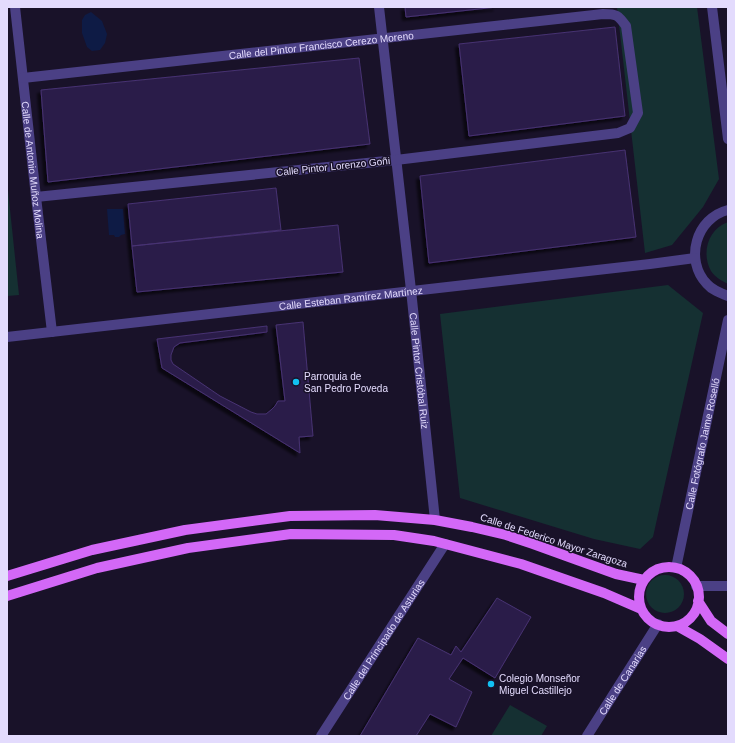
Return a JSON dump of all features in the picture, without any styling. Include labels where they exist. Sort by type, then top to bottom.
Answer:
[{"type":"main road","name":"Calle de Federico Mayor Zaragoza","points":[[7,576],[92,550],[185,530],[290,516],[375,515],[436,520],[472,527],[506,536],[616,574],[644,580]]},
{"type":"main road","points":[[7,596],[97,568],[188,548],[291,534],[394,535],[434,541],[521,564],[604,593],[641,609]]},
{"type":"main road","points":[[667,567],[676,568],[692,578],[698,593],[698,601],[696,609],[685,622],[677,626],[667,627],[651,621],[645,615],[641,609],[639,597],[641,585],[650,574],[658,569],[667,567]]},
{"type":"main road","points":[[698,601],[711,621],[728,634]]},
{"type":"main road","points":[[677,626],[700,639],[728,659]]},
{"type":"street","name":"Calle de Antonio Muñoz Molina","points":[[15,7],[52,332]]},
{"type":"street","name":"Calle Pintor Cristóbal Ruiz","points":[[379,7],[436,520]]},
{"type":"street","points":[[712,7],[728,140]]},
{"type":"street","name":"Calle del Pintor Francisco Cerezo Moreno","points":[[23,78],[611,14],[619,17],[626,26],[638,113],[630,128]]},
{"type":"street","name":"Calle Pintor Lorenzo Goñi","points":[[36,197],[396,160],[618,133],[630,128]]},
{"type":"street","points":[[728,210],[710,219],[700,230],[695,243],[694,258],[699,272],[707,284],[719,293],[728,296]]},
{"type":"street","name":"Calle Esteban Ramírez Martínez","points":[[7,337],[694,258]]},
{"type":"street","name":"Calle Fotógrafo Jaime Roselló","points":[[676,568],[728,320]]},
{"type":"street","name":"Calle del Principado de Asturias","points":[[321,736],[446,544]]},
{"type":"street","points":[[696,586],[728,586]]},
{"type":"street","name":"Calle de Canarias","points":[[587,736],[658,624]]},
{"type":"green space","points":[[617,7],[697,7],[719,179],[703,207],[672,245],[645,253]]},
{"type":"green space","points":[[7,181],[19,295],[7,296]]},
{"type":"green space","points":[[728,222],[728,284],[719,279],[711,271],[708,264],[707,249],[711,236],[721,225]]},
{"type":"green space","points":[[668,285],[703,313],[653,537],[640,549],[594,539],[460,498],[440,314]]},
{"type":"green space","points":[[661,575],[669,575],[679,580],[683,587],[683,601],[679,608],[669,613],[661,613],[651,608],[649,605],[646,598],[646,590],[651,580],[654,578]]},
{"type":"green space","points":[[510,705],[547,726],[541,736],[491,736]]},
{"type":"water","points":[[91,12],[102,21],[107,34],[105,43],[100,50],[92,51],[87,47],[82,33],[82,20],[85,15]]},
{"type":"water","points":[[107,209],[123,209],[125,234],[119,237],[109,235]]},
{"type":"building","points":[[405,7],[497,7],[406,17]]},
{"type":"building","points":[[615,27],[625,116],[469,136],[459,44]]},
{"type":"building","points":[[359,58],[370,144],[48,182],[41,90]]},
{"type":"building","points":[[625,150],[636,237],[429,263],[420,176]]},
{"type":"building","points":[[276,188],[281,230],[132,246],[128,204]]},
{"type":"building","points":[[338,225],[343,272],[137,292],[132,246]]},
{"type":"building","name":"Parroquia de San Pedro Poveda","points":[[303,322],[313,436],[299,437],[300,453],[162,368],[157,339],[267,326],[267,332],[180,343],[174,347],[171,355],[173,364],[220,396],[251,412],[266,414],[278,401],[285,401],[276,325]]},
{"type":"building","points":[[497,598],[531,617],[495,678],[463,658],[449,679],[472,692],[456,727],[430,714],[416,736],[360,736],[418,638],[451,655],[456,646],[461,652]]},
{"type":"place","name":"Parroquia de San Pedro Poveda","points":[[296,382]]},
{"type":"place","name":"Colegio Monseñor Miguel Castillejo","points":[[491,684]]}]
